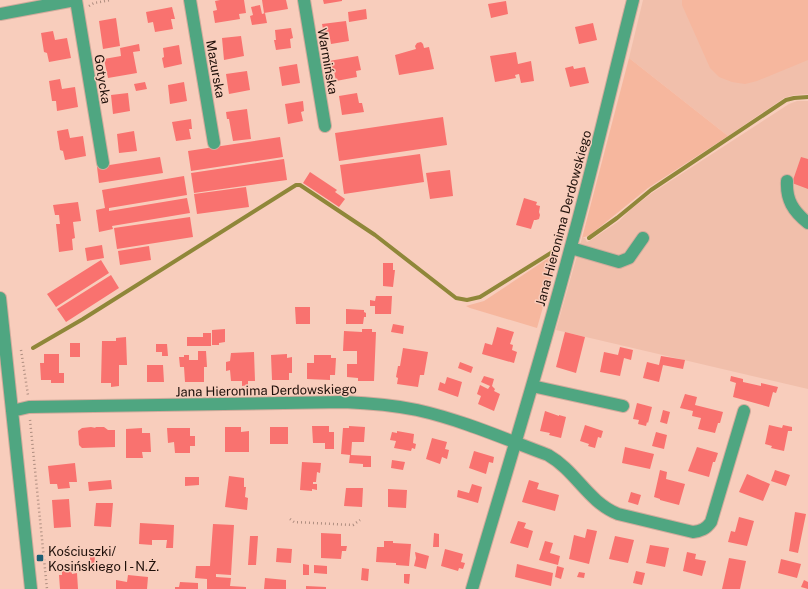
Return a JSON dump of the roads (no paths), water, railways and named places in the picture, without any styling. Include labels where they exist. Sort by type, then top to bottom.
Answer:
[{"type":"street","points":[[0,14],[19,5],[75,0]]},
{"type":"street","name":"Gotycka","points":[[75,0],[103,163]]},
{"type":"street","name":"Mazurska","points":[[190,0],[214,143]]},
{"type":"street","name":"Warmińska","points":[[304,0],[325,126]]},
{"type":"street","name":"Jana Hieronima Derdowskiego","points":[[472,589],[571,248],[633,0]]},
{"type":"street","points":[[787,181],[787,192],[790,203],[796,212],[808,223]]},
{"type":"street","points":[[571,248],[619,262],[629,258],[643,238]]},
{"type":"street","points":[[0,298],[31,589]]},
{"type":"street","points":[[532,386],[623,406]]},
{"type":"street","name":"Jana Hieronima Derdowskiego","points":[[12,411],[29,407],[344,402],[394,406],[441,416],[460,422],[555,459],[566,468],[592,497],[609,510],[618,514],[693,532],[700,531],[707,527],[714,515],[744,411]]},
{"type":"waterway","points":[[589,238],[617,218],[651,190],[786,100],[808,97]]},
{"type":"waterway","points":[[33,348],[83,319],[296,185],[300,185],[375,235],[456,298],[467,300],[480,297],[554,251]]},
{"type":"place","name":"Kościuszki/ Kosińskiego I - N.Ż.","points":[[40,558]]}]
